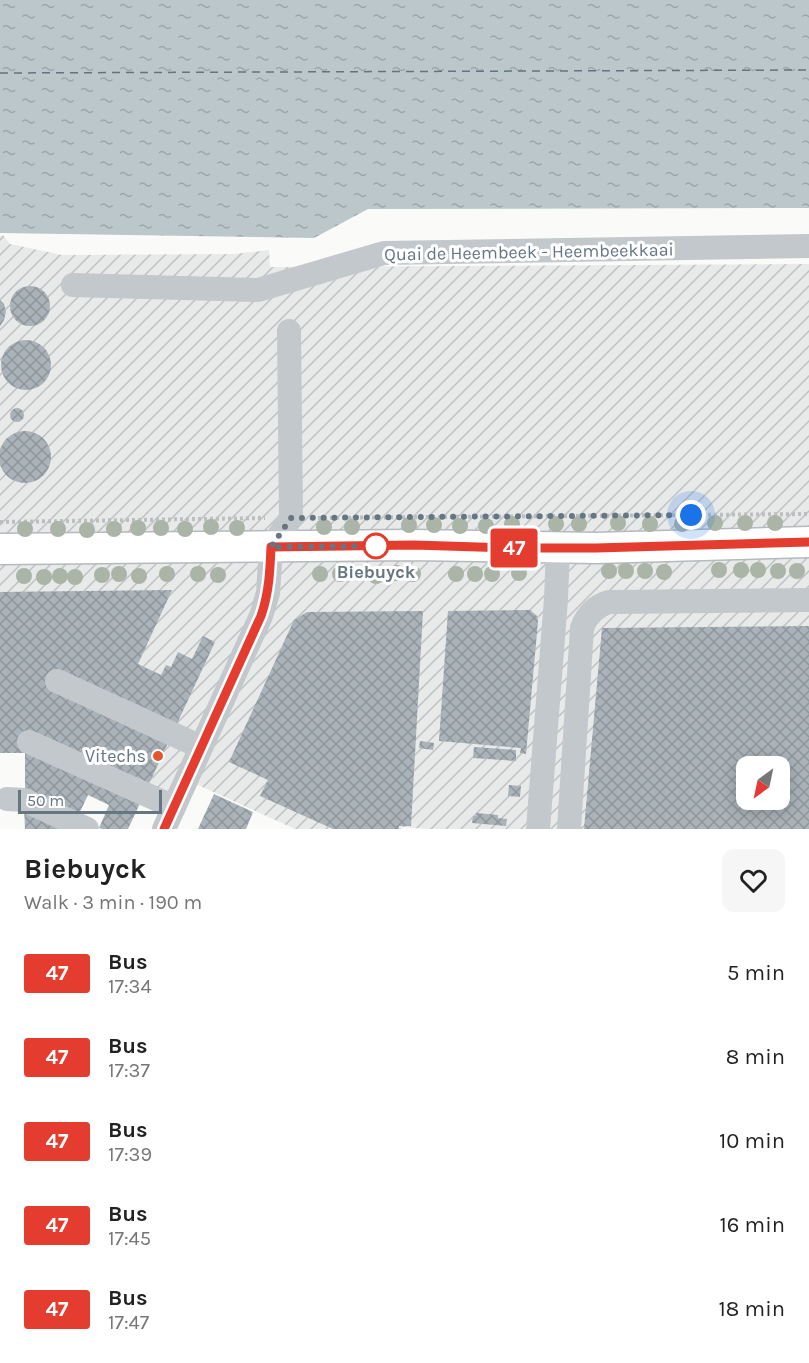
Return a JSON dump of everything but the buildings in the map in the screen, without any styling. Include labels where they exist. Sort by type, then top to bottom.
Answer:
[{"type":"main road","points":[[0,549],[414,545],[558,548],[809,542]]},
{"type":"street","name":"Quai de Heembeek - Heembeekkaai","points":[[73,285],[258,290],[384,253],[809,246]]},
{"type":"street","points":[[164,829],[265,605],[270,581],[271,547],[291,518],[289,331]]},
{"type":"street","points":[[538,829],[557,589],[558,548]]},
{"type":"street","points":[[569,829],[582,628],[600,604],[609,602],[809,600]]},
{"type":"street","points":[[57,681],[201,747]]},
{"type":"street","points":[[29,742],[174,807]]},
{"type":"street","points":[[7,799],[24,800],[87,829]]},
{"type":"path","points":[[0,522],[809,514]]},
{"type":"shaded area","points":[[3,235],[10,244],[62,255],[233,254],[269,250],[270,267],[809,264],[809,829],[426,829],[401,827],[401,829],[295,829],[187,780],[173,810],[0,738],[0,236]]},
{"type":"water","points":[[0,0],[809,0],[809,208],[368,209],[314,238],[0,233]]},
{"type":"ferry route","points":[[0,73],[809,70]]},
{"type":"bus line","name":"47","points":[[164,829],[261,616],[270,581],[271,547],[414,545],[596,548],[809,542]]},
{"type":"place","name":"Biebuyck","points":[[376,546]]},
{"type":"place","name":"Vitechs","points":[[158,756]]},
{"type":"route","points":[[376,546],[271,547],[291,518],[691,515]]}]
